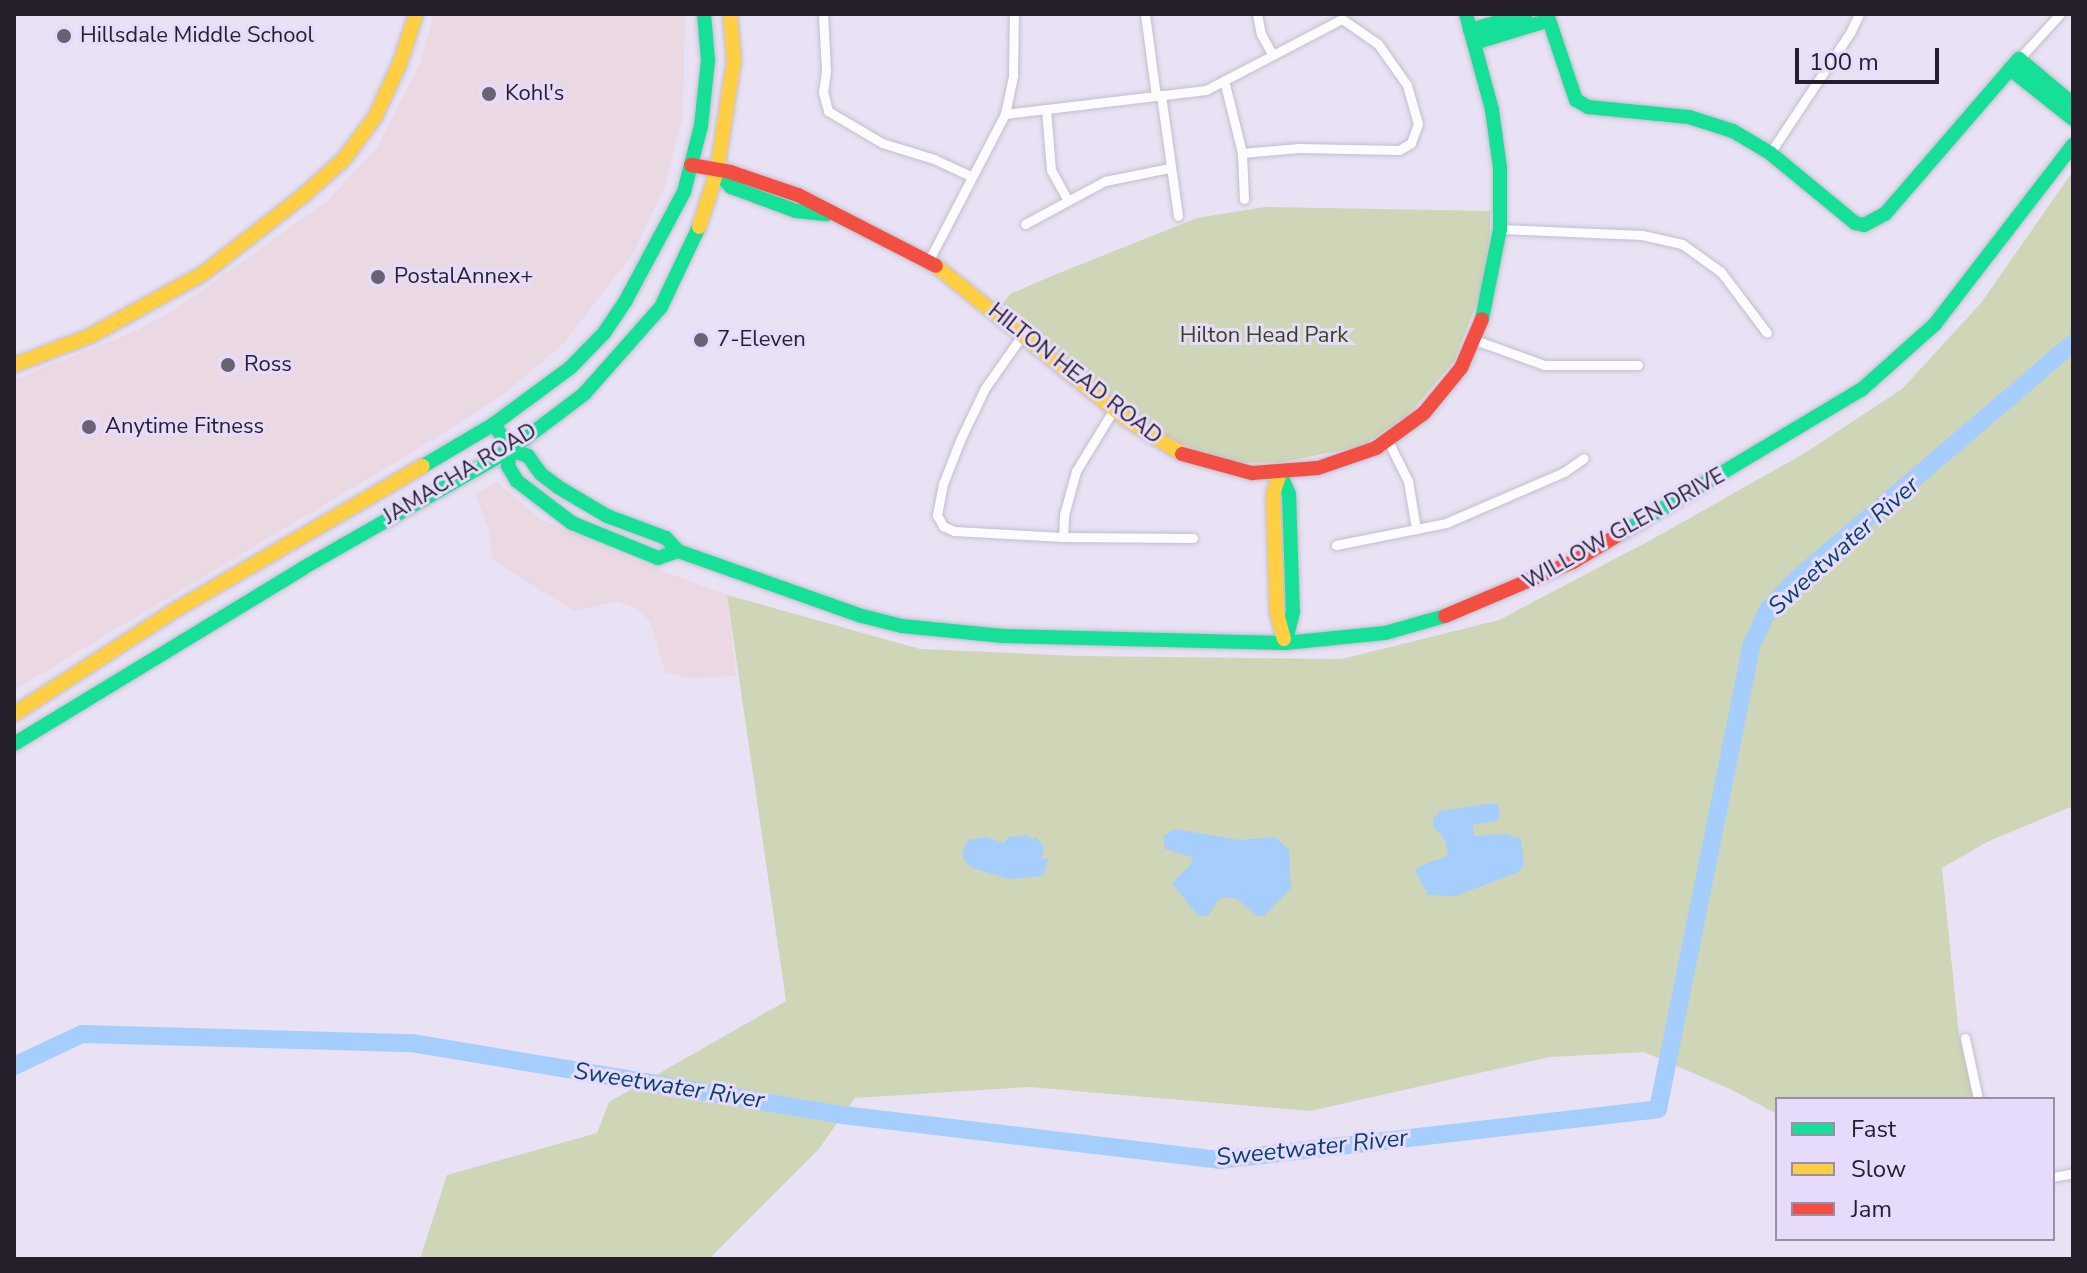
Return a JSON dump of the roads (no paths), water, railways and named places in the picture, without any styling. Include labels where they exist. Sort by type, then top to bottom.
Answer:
[{"type":"main road","points":[[14,365],[90,336],[204,273],[305,194],[344,159],[375,117],[400,63],[416,14]]},
{"type":"main road","name":"JAMACHA ROAD","points":[[14,714],[172,612],[494,424],[570,368],[604,333],[651,256],[684,192],[701,126],[706,78],[704,14]]},
{"type":"main road","name":"JAMACHA ROAD","points":[[14,744],[303,568],[510,450],[584,394],[661,307],[707,210],[717,171],[734,60],[730,14]]},
{"type":"main road","name":"HILTON HEAD ROAD","points":[[691,165],[730,172],[798,195],[929,260],[1114,409],[1158,441],[1194,459],[1242,472],[1280,473],[1337,463],[1388,441],[1416,421],[1443,393],[1475,340],[1490,293],[1500,229],[1500,168],[1494,124],[1466,14]]},
{"type":"main road","points":[[1472,37],[1526,14]]},
{"type":"main road","points":[[1472,37],[1548,17],[1569,88],[1576,100],[1588,107],[1702,120],[1733,131],[1770,153],[1855,223],[1872,224],[1885,214],[2014,64]]},
{"type":"main road","points":[[2014,64],[2073,104]]},
{"type":"main road","points":[[2014,64],[2073,119]]},
{"type":"main road","name":"WILLOW GLEN DRIVE","points":[[510,450],[528,456],[541,474],[583,504],[666,538],[678,551],[862,616],[928,630],[1003,636],[1285,643],[1385,633],[1442,619],[1504,595],[1573,562],[1833,409],[1887,370],[1935,324],[2073,145]]},
{"type":"main road","name":"WILLOW GLEN DRIVE","points":[[494,424],[510,450],[508,466],[517,481],[572,523],[658,558],[678,551]]},
{"type":"main road","points":[[1280,473],[1289,494],[1293,612],[1285,643]]},
{"type":"street","points":[[823,14],[826,71],[823,92],[828,111],[882,143],[934,159],[970,176]]},
{"type":"street","points":[[929,260],[970,176],[999,131],[1005,114],[1013,60],[1014,14]]},
{"type":"street","points":[[1145,14],[1178,216]]},
{"type":"street","points":[[1257,14],[1261,34],[1272,54]]},
{"type":"street","points":[[1770,153],[1851,31],[1859,14]]},
{"type":"street","points":[[2014,64],[2060,14]]},
{"type":"street","points":[[1005,114],[1206,90],[1343,16],[1378,44],[1407,85],[1418,124],[1411,143],[1399,150],[1299,148],[1242,153]]},
{"type":"street","points":[[1224,80],[1242,153],[1244,199]]},
{"type":"street","points":[[1046,109],[1051,170],[1067,199]]},
{"type":"street","points":[[1025,224],[1105,181],[1169,168]]},
{"type":"street","points":[[1500,229],[1652,236],[1682,244],[1721,272],[1767,333]]},
{"type":"street","points":[[1023,334],[985,388],[943,484],[937,515],[943,526],[954,531],[1063,537],[1193,538]]},
{"type":"street","points":[[1475,340],[1544,365],[1638,365]]},
{"type":"street","points":[[1063,537],[1064,515],[1076,471],[1114,409]]},
{"type":"street","points":[[1388,441],[1408,481],[1416,529]]},
{"type":"street","points":[[1336,545],[1451,521],[1564,472],[1584,458]]},
{"type":"street","points":[[1965,1038],[1978,1097]]},
{"type":"water","points":[[1493,803],[1498,805],[1500,814],[1497,821],[1473,825],[1474,836],[1505,834],[1521,839],[1524,865],[1518,872],[1456,896],[1428,895],[1415,871],[1420,866],[1448,856],[1445,840],[1433,826],[1433,819],[1440,811]]},
{"type":"water","points":[[1175,829],[1239,840],[1275,837],[1289,850],[1291,888],[1265,915],[1257,916],[1237,899],[1224,897],[1218,900],[1208,916],[1198,916],[1172,883],[1193,862],[1191,857],[1165,849],[1163,836]]},
{"type":"water","points":[[1027,835],[1030,839],[1036,837],[1044,847],[1041,859],[1049,858],[1043,876],[1010,879],[972,868],[963,859],[963,849],[968,840],[986,837],[1004,843],[1008,837]]},
{"type":"waterway","name":"Sweetwater River","points":[[14,1066],[82,1034],[412,1043],[843,1115],[1219,1160],[1658,1109],[1751,646],[1769,608],[1799,577],[2073,343]]},
{"type":"place","name":"Hillsdale Middle School","points":[[64,36]]},
{"type":"place","name":"Kohl's","points":[[489,94]]},
{"type":"place","name":"PostalAnnex+","points":[[378,277]]},
{"type":"place","name":"7-Eleven","points":[[701,340]]},
{"type":"place","name":"Ross","points":[[228,365]]},
{"type":"place","name":"Anytime Fitness","points":[[89,427]]},
{"type":"park label","name":"Hilton Head Park","points":[[1264,336]]}]
